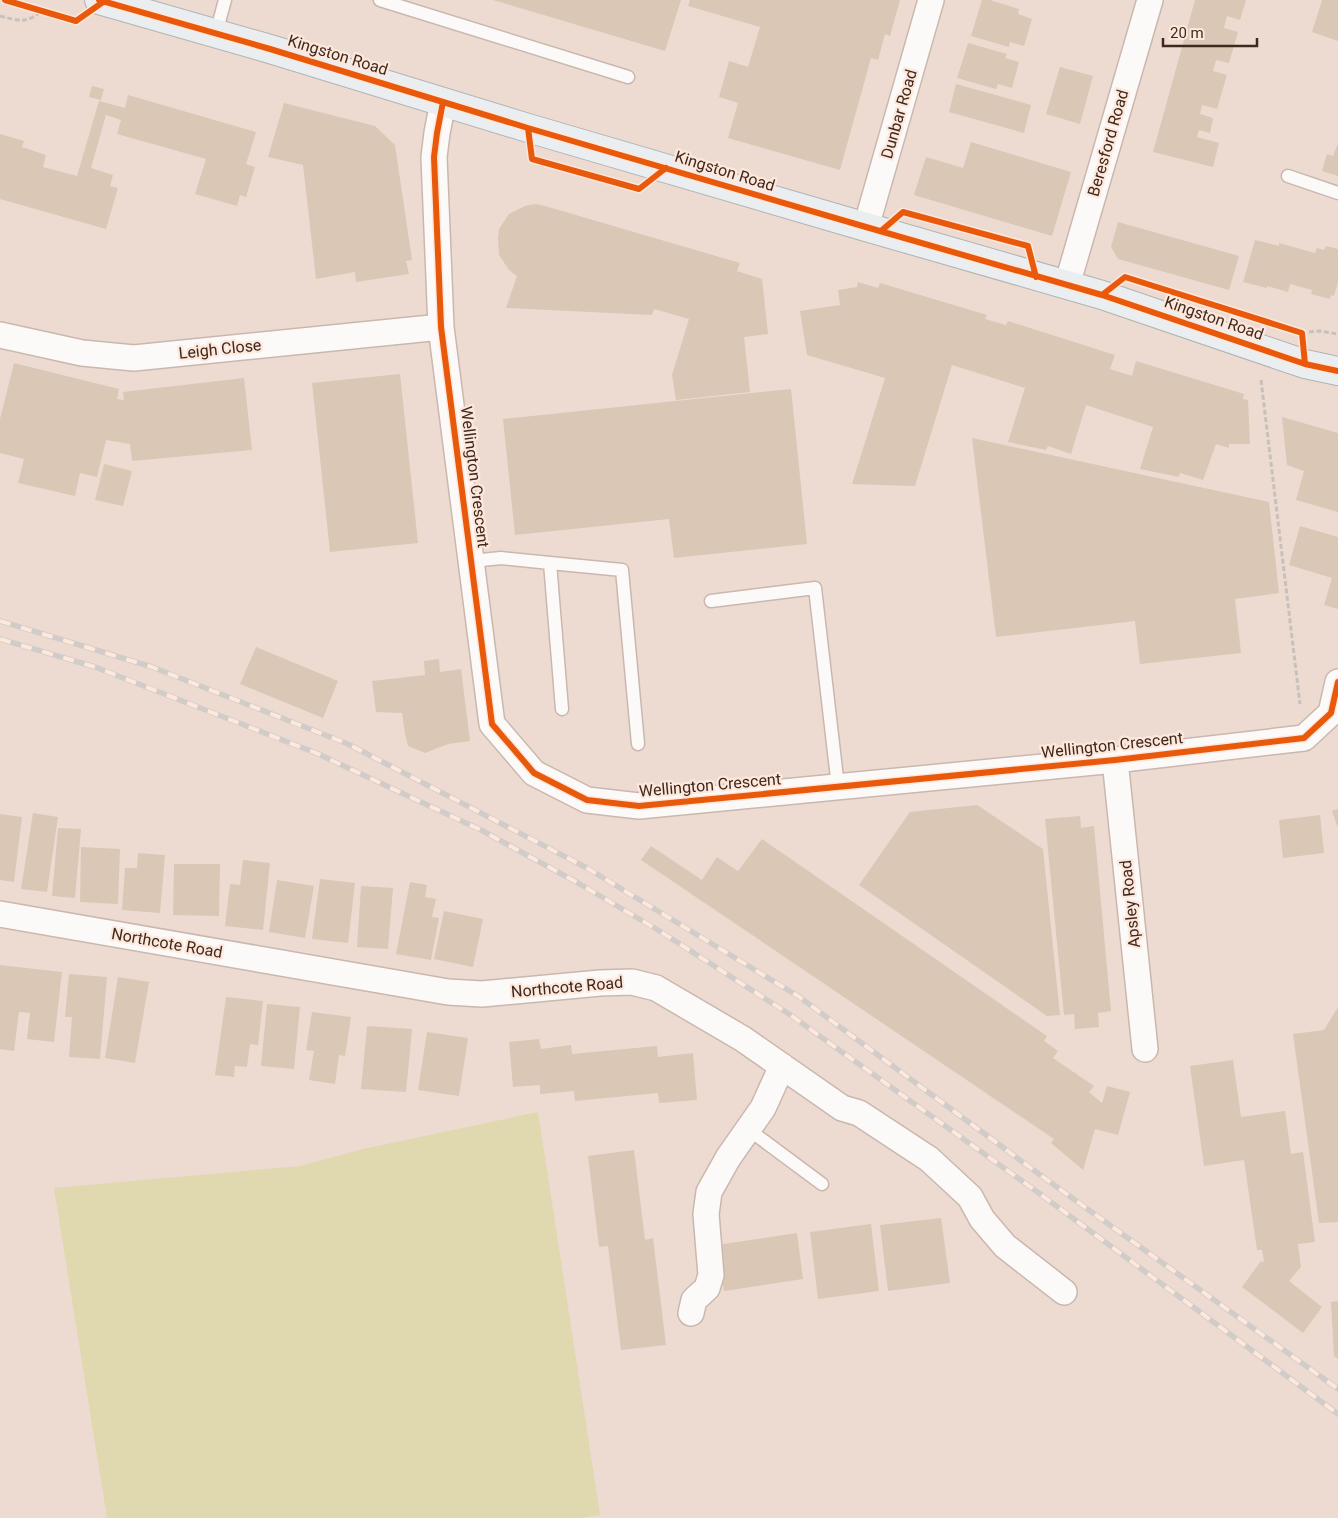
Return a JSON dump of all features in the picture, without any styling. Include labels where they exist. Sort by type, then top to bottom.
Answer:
[{"type":"main road","name":"Kingston Road","points":[[98,0],[216,33],[866,228],[1102,295],[1305,364],[1337,369]]},
{"type":"street","name":"Dunbar Road","points":[[866,228],[931,0]]},
{"type":"street","name":"Beresford Road","points":[[1067,285],[1150,0]]},
{"type":"street","name":"Wellington Crescent","points":[[443,102],[434,157],[442,326],[492,724],[534,773],[587,800],[639,806],[1115,760],[1304,738]]},
{"type":"street","name":"Leigh Close","points":[[0,335],[82,353],[134,358],[442,326]]},
{"type":"street","points":[[1304,738],[1331,713],[1338,682]]},
{"type":"street","name":"Apsley Road","points":[[1115,760],[1145,1049]]},
{"type":"street","name":"Northcote Road","points":[[0,914],[448,992],[482,994],[600,983],[632,982],[656,988],[743,1039],[842,1108],[860,1113],[929,1159],[970,1196],[982,1219],[1005,1246],[1064,1292]]},
{"type":"street","points":[[691,1314],[694,1300],[707,1288],[711,1275],[706,1214],[709,1192],[728,1158],[763,1108],[782,1066]]},
{"type":"lane","points":[[216,33],[225,0]]},
{"type":"lane","points":[[380,0],[628,77]]},
{"type":"lane","points":[[1288,176],[1338,193]]},
{"type":"lane","points":[[472,561],[501,558],[622,570],[638,744]]},
{"type":"lane","points":[[550,563],[562,709]]},
{"type":"lane","points":[[711,601],[816,588],[838,786]]},
{"type":"lane","points":[[748,1129],[822,1184]]},
{"type":"path","points":[[33,8],[50,14]]},
{"type":"path","points":[[0,16],[20,21],[32,19],[42,11]]},
{"type":"path","points":[[1302,333],[1320,331],[1338,334]]},
{"type":"path","points":[[1261,377],[1304,738]]},
{"type":"shaded area","points":[[538,1112],[600,1515],[580,1518],[107,1518],[54,1188],[300,1166],[363,1149]]},
{"type":"building","points":[[493,0],[681,0],[665,51]]},
{"type":"building","points":[[690,0],[900,0],[890,36],[885,34],[878,60],[871,58],[840,170],[728,138],[738,103],[719,97],[729,61],[748,67],[760,27],[688,6]]},
{"type":"building","points":[[982,0],[990,0],[1019,9],[1018,14],[1032,19],[1024,46],[1010,42],[1009,47],[971,36]]},
{"type":"building","points":[[1195,0],[1246,0],[1240,20],[1227,16],[1224,28],[1238,32],[1229,63],[1216,60],[1213,71],[1227,75],[1217,109],[1202,105],[1200,114],[1213,118],[1210,133],[1199,130],[1197,137],[1219,143],[1213,167],[1153,152]]},
{"type":"building","points":[[1322,0],[1338,0],[1338,41],[1312,32]]},
{"type":"building","points":[[968,43],[1007,54],[1005,58],[1019,62],[1012,88],[998,84],[996,89],[957,78]]},
{"type":"building","points":[[1060,67],[1093,76],[1080,124],[1046,114]]},
{"type":"building","points":[[956,84],[1031,105],[1024,133],[949,112]]},
{"type":"building","points":[[92,86],[104,89],[101,100],[89,97]]},
{"type":"building","points":[[128,95],[256,132],[246,164],[255,167],[246,197],[240,195],[237,206],[195,194],[206,159],[117,134],[121,120],[106,115],[91,168],[113,175],[110,186],[118,188],[106,229],[0,199],[0,134],[24,141],[22,147],[46,155],[43,167],[77,176],[99,101],[125,108]]},
{"type":"building","points":[[284,103],[375,126],[395,145],[412,260],[406,261],[409,274],[356,282],[355,272],[316,279],[303,165],[268,157]]},
{"type":"building","points":[[971,142],[1071,172],[1052,236],[914,195],[926,157],[963,168]]},
{"type":"building","points":[[1338,143],[1338,176],[1322,171],[1327,154],[1333,156]]},
{"type":"building","points":[[535,204],[740,263],[737,271],[762,279],[768,334],[744,337],[750,392],[676,400],[672,375],[689,319],[654,309],[652,315],[506,308],[517,276],[509,270],[499,255],[499,229],[509,214],[525,206]]},
{"type":"building","points":[[1118,222],[1239,256],[1229,290],[1118,259],[1111,247]]},
{"type":"building","points":[[1255,240],[1279,246],[1279,243],[1315,253],[1317,248],[1324,250],[1326,246],[1338,249],[1338,282],[1334,296],[1331,295],[1330,299],[1311,294],[1312,290],[1290,284],[1288,292],[1243,282]]},
{"type":"building","points":[[858,282],[878,288],[880,283],[987,315],[985,319],[1006,325],[1008,321],[1115,355],[1110,369],[1132,376],[1136,361],[1244,394],[1243,399],[1248,400],[1250,444],[1229,444],[1229,448],[1216,444],[1203,480],[1180,473],[1179,477],[1140,469],[1153,427],[1086,405],[1071,454],[1048,446],[1046,450],[1008,442],[1025,388],[952,365],[915,486],[852,484],[885,378],[807,355],[800,311],[840,305],[838,290],[857,287]]},
{"type":"building","points":[[14,363],[119,389],[117,399],[124,400],[123,392],[244,378],[252,450],[132,461],[130,444],[106,440],[97,477],[80,473],[75,496],[18,483],[24,459],[0,453],[0,419]]},
{"type":"building","points":[[400,374],[418,543],[330,552],[312,383]]},
{"type":"building","points":[[791,389],[807,544],[674,558],[669,519],[515,535],[503,419]]},
{"type":"building","points":[[1282,417],[1338,433],[1338,512],[1296,500],[1304,471],[1287,465]]},
{"type":"building","points":[[972,438],[1269,502],[1279,593],[1235,599],[1241,653],[1140,664],[1135,621],[996,637]]},
{"type":"building","points":[[104,464],[132,471],[123,506],[95,500]]},
{"type":"building","points":[[1300,526],[1338,537],[1338,609],[1324,605],[1332,578],[1289,565]]},
{"type":"building","points":[[256,647],[338,681],[323,718],[240,684]]},
{"type":"building","points":[[439,659],[440,672],[461,669],[470,741],[448,744],[425,753],[408,746],[402,713],[376,712],[372,681],[425,675],[424,661]]},
{"type":"building","points":[[977,805],[1043,849],[1060,1015],[1047,1016],[859,885],[910,812]]},
{"type":"building","points":[[1338,809],[1338,828],[1332,811]]},
{"type":"building","points":[[33,813],[58,817],[47,892],[21,889]]},
{"type":"building","points":[[0,814],[22,817],[14,882],[0,880]]},
{"type":"building","points":[[1320,815],[1324,853],[1283,858],[1279,820]]},
{"type":"building","points":[[1080,816],[1081,828],[1094,826],[1111,1011],[1098,1013],[1099,1027],[1075,1029],[1074,1014],[1064,1015],[1045,819]]},
{"type":"building","points":[[58,828],[81,829],[75,898],[52,896]]},
{"type":"building","points":[[762,839],[1047,1036],[1044,1041],[1058,1051],[1053,1058],[1094,1086],[1089,1092],[1102,1103],[1107,1086],[1130,1092],[1118,1135],[1095,1129],[1083,1170],[1051,1143],[1054,1139],[641,860],[651,846],[702,880],[717,857],[738,871]]},
{"type":"building","points":[[81,847],[120,849],[118,904],[80,902]]},
{"type":"building","points":[[138,853],[165,855],[160,913],[122,910],[125,868],[137,868]]},
{"type":"building","points":[[243,860],[270,863],[263,930],[225,926],[230,884],[240,885]]},
{"type":"building","points":[[174,864],[220,864],[219,916],[173,915]]},
{"type":"building","points":[[320,879],[355,883],[348,943],[312,939]]},
{"type":"building","points":[[277,880],[314,886],[305,938],[269,932]]},
{"type":"building","points":[[410,882],[427,885],[425,897],[436,899],[432,917],[439,918],[431,960],[396,954]]},
{"type":"building","points":[[361,886],[393,888],[388,949],[357,947]]},
{"type":"building","points":[[444,911],[483,919],[473,967],[434,959]]},
{"type":"building","points":[[0,965],[62,972],[54,1042],[27,1039],[30,1013],[19,1012],[14,1051],[0,1049]]},
{"type":"building","points":[[69,974],[107,977],[100,1059],[69,1057],[72,1017],[65,1017]]},
{"type":"building","points":[[118,977],[149,982],[135,1063],[105,1058]]},
{"type":"building","points":[[226,997],[263,1001],[258,1045],[250,1044],[247,1067],[235,1066],[234,1077],[215,1075]]},
{"type":"building","points":[[267,1004],[300,1007],[294,1069],[261,1066]]},
{"type":"building","points":[[1338,1007],[1338,1222],[1319,1223],[1293,1034],[1324,1030]]},
{"type":"building","points":[[312,1012],[351,1017],[345,1056],[339,1055],[335,1084],[309,1080],[314,1051],[306,1050]]},
{"type":"building","points":[[367,1026],[412,1029],[406,1092],[361,1089]]},
{"type":"building","points":[[427,1032],[468,1038],[459,1096],[418,1090]]},
{"type":"building","points":[[539,1039],[541,1049],[571,1045],[572,1054],[657,1046],[658,1057],[693,1053],[697,1100],[659,1103],[658,1093],[575,1101],[574,1091],[540,1094],[540,1085],[513,1087],[509,1042]]},
{"type":"building","points":[[1233,1060],[1241,1117],[1285,1111],[1291,1154],[1303,1152],[1315,1242],[1298,1244],[1301,1267],[1289,1281],[1322,1307],[1303,1333],[1242,1287],[1261,1261],[1264,1261],[1262,1250],[1257,1250],[1244,1160],[1204,1166],[1190,1066]]},
{"type":"building","points":[[634,1150],[645,1240],[653,1238],[666,1345],[621,1350],[608,1246],[599,1247],[588,1156]]},
{"type":"building","points":[[941,1218],[950,1283],[888,1291],[880,1225]]},
{"type":"building","points":[[871,1224],[879,1291],[818,1299],[810,1232]]},
{"type":"building","points":[[797,1233],[803,1279],[724,1291],[717,1245]]},
{"type":"building","points":[[1338,1301],[1338,1359],[1334,1356],[1331,1302]]},
{"type":"railway","points":[[0,621],[152,667],[348,744],[587,868],[798,996],[1043,1177],[1338,1389]]},
{"type":"railway","points":[[0,639],[95,667],[316,753],[481,830],[578,883],[658,930],[789,1014],[1036,1191],[1338,1414]]},
{"type":"cycle path","points":[[5,0],[76,21],[103,2]]},
{"type":"cycle path","points":[[99,0],[270,49],[528,128],[1102,295],[1305,364],[1338,371]]},
{"type":"cycle path","points":[[443,102],[434,157],[441,327],[492,724],[534,773],[587,800],[639,806],[1115,760],[1304,738],[1331,713],[1338,682]]},
{"type":"cycle path","points":[[528,128],[532,159],[639,189],[666,168]]},
{"type":"cycle path","points":[[881,231],[903,212],[1028,246],[1036,277]]},
{"type":"cycle path","points":[[1102,295],[1125,277],[1302,333],[1305,364]]}]
